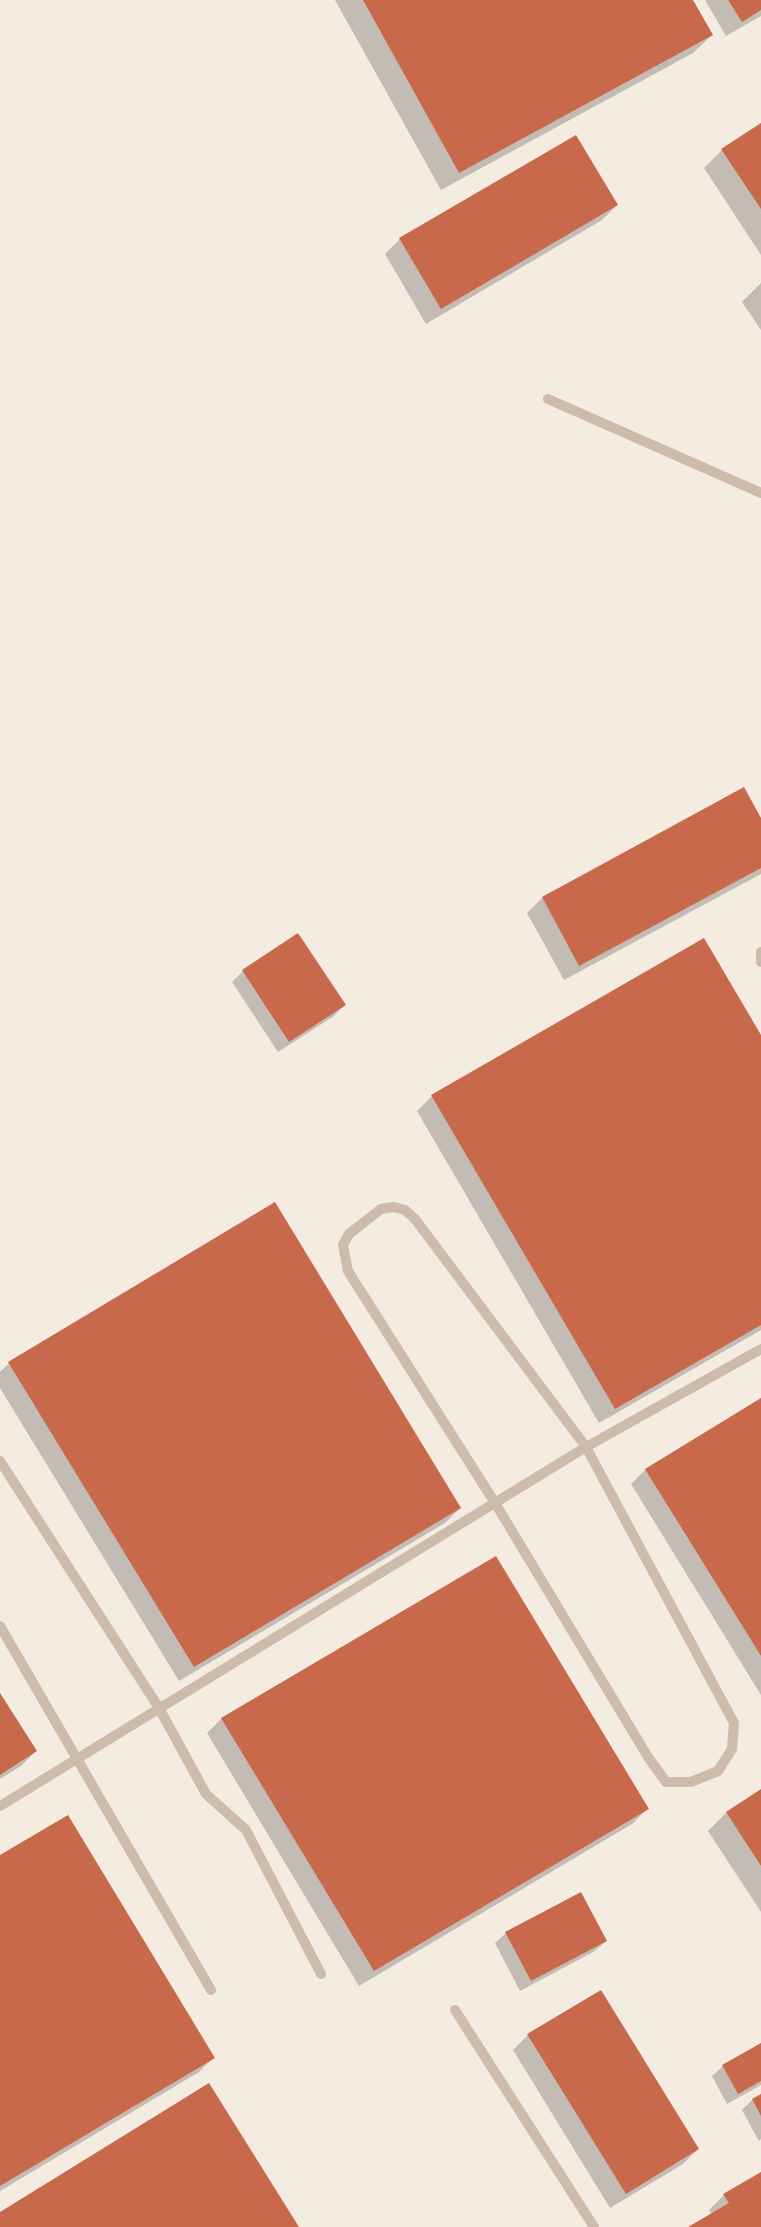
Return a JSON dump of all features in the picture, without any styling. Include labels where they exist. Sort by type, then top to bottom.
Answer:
[{"type":"lane","points":[[548,399],[761,493]]},
{"type":"lane","points":[[761,952],[761,962]]},
{"type":"lane","points":[[394,1207],[404,1210],[415,1219],[586,1447],[734,1723],[732,1749],[718,1771],[691,1782],[666,1782],[644,1750],[495,1503],[348,1272],[343,1245],[349,1234],[381,1209],[394,1207]]},
{"type":"lane","points":[[0,1806],[586,1447],[761,1348]]},
{"type":"lane","points":[[0,1461],[159,1708],[206,1794],[246,1830],[321,1974]]},
{"type":"lane","points":[[0,1626],[211,1990]]},
{"type":"lane","points":[[455,2010],[594,2227]]},
{"type":"building","points":[[363,0],[693,0],[713,35],[459,173]]},
{"type":"building","points":[[728,0],[761,0],[761,10],[742,22]]},
{"type":"building","points":[[761,123],[761,209],[721,149]]},
{"type":"building","points":[[576,135],[618,205],[441,309],[399,238]]},
{"type":"building","points":[[744,787],[761,818],[761,868],[579,966],[542,897]]},
{"type":"building","points":[[298,933],[346,1005],[289,1042],[242,970]]},
{"type":"building","points":[[704,938],[761,1035],[761,1325],[615,1409],[431,1095]]},
{"type":"building","points":[[275,1202],[461,1508],[194,1667],[8,1362]]},
{"type":"building","points":[[761,1398],[761,1656],[645,1469]]},
{"type":"building","points":[[496,1556],[649,1809],[374,1971],[221,1718]]},
{"type":"building","points":[[0,1693],[37,1751],[0,1775]]},
{"type":"building","points":[[761,1789],[761,1866],[726,1812]]},
{"type":"building","points":[[68,1815],[215,2058],[0,2186],[0,1855]]},
{"type":"building","points":[[581,1892],[607,1941],[531,1981],[505,1932]]},
{"type":"building","points":[[601,1990],[699,2149],[626,2194],[527,2034]]},
{"type":"building","points":[[761,2043],[761,2081],[738,2094],[722,2065]]},
{"type":"building","points":[[209,2083],[299,2227],[0,2227],[0,2212]]},
{"type":"building","points":[[761,2094],[761,2116],[752,2099]]},
{"type":"building","points":[[761,2172],[761,2227],[688,2227],[729,2203],[723,2194]]}]
